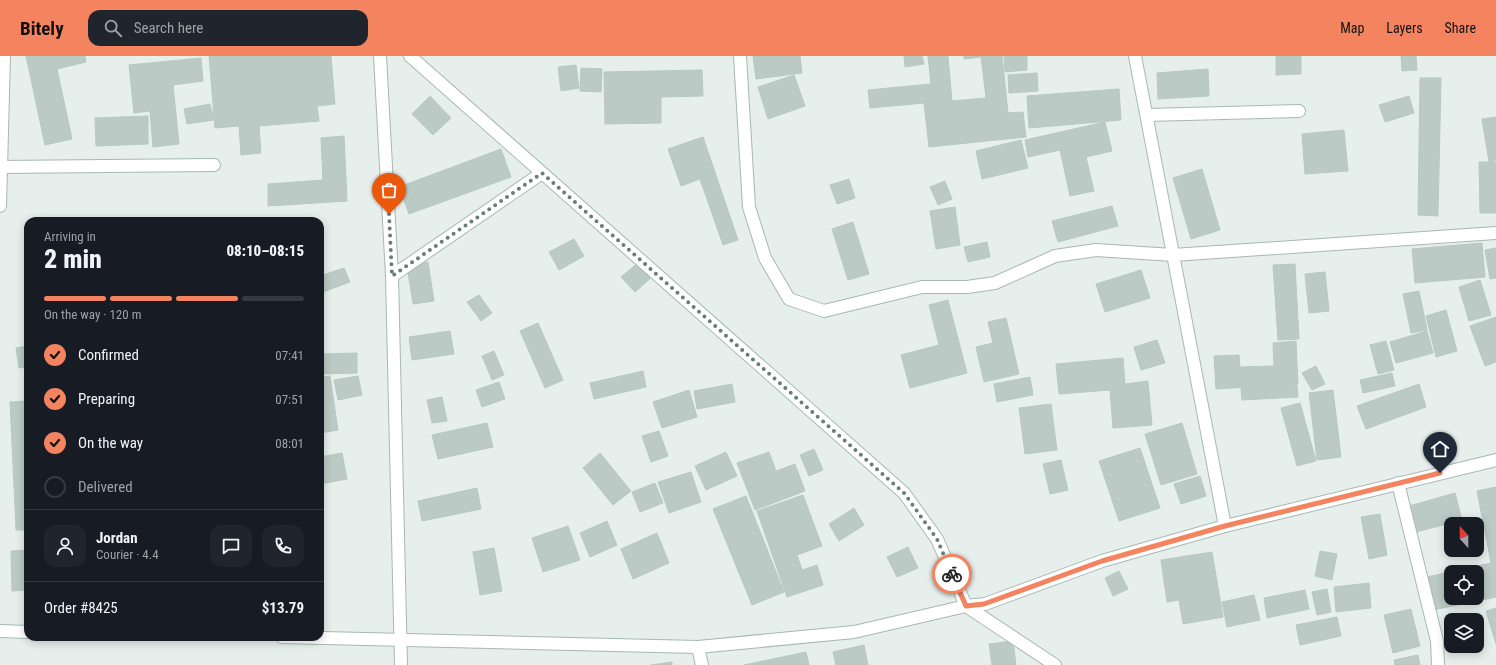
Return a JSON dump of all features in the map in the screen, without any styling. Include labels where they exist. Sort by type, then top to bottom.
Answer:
[{"type":"street","points":[[0,206],[4,56]]},
{"type":"street","points":[[380,56],[392,276],[401,665]]},
{"type":"street","points":[[410,56],[904,493],[937,539],[966,606],[1055,665]]},
{"type":"street","points":[[740,56],[749,207],[765,258],[789,299],[824,311],[922,287],[967,287],[995,283],[1055,256],[1096,250],[1173,255],[1496,233]]},
{"type":"street","points":[[1135,56],[1225,526]]},
{"type":"street","points":[[1147,115],[1299,111]]},
{"type":"street","points":[[1,167],[214,165]]},
{"type":"street","points":[[392,276],[542,173]]},
{"type":"street","points":[[324,638],[698,647],[854,632],[966,606],[984,604],[1102,561],[1225,526],[1496,460]]},
{"type":"street","points":[[1398,483],[1437,641],[1438,665]]},
{"type":"street","points":[[0,631],[24,632]]},
{"type":"street","points":[[698,647],[702,665]]},
{"type":"building","points":[[26,56],[85,56],[86,62],[57,69],[72,139],[45,145]]},
{"type":"building","points":[[209,56],[331,56],[335,104],[317,106],[319,121],[259,126],[261,153],[241,155],[239,126],[215,128]]},
{"type":"building","points":[[753,56],[800,56],[802,73],[756,79]]},
{"type":"building","points":[[904,56],[922,56],[924,64],[905,67]]},
{"type":"building","points":[[928,56],[948,56],[952,101],[986,98],[981,57],[964,59],[964,56],[1002,56],[1008,113],[1023,112],[1026,137],[929,147],[924,103],[870,108],[868,90],[931,84]]},
{"type":"building","points":[[1004,56],[1027,56],[1027,70],[1005,72]]},
{"type":"building","points":[[1276,56],[1301,56],[1301,74],[1276,75]]},
{"type":"building","points":[[1401,56],[1416,56],[1417,70],[1402,71]]},
{"type":"building","points":[[201,58],[203,81],[173,85],[179,144],[153,147],[150,111],[134,113],[129,65]]},
{"type":"building","points":[[576,65],[579,88],[561,91],[558,67]]},
{"type":"building","points":[[581,68],[602,69],[601,92],[580,91]]},
{"type":"building","points":[[1208,69],[1209,96],[1158,99],[1157,73]]},
{"type":"building","points":[[702,70],[703,96],[661,97],[661,123],[605,124],[604,72]]},
{"type":"building","points":[[1037,73],[1038,91],[1009,93],[1008,75]]},
{"type":"building","points":[[794,75],[805,106],[768,119],[758,87]]},
{"type":"building","points":[[1420,78],[1441,78],[1438,216],[1418,215]]},
{"type":"building","points":[[1119,89],[1121,120],[1029,128],[1027,96]]},
{"type":"building","points":[[430,96],[451,118],[433,135],[412,114]]},
{"type":"building","points":[[1409,96],[1414,113],[1385,122],[1379,105]]},
{"type":"building","points":[[210,104],[214,120],[187,124],[184,109]]},
{"type":"building","points":[[148,116],[148,144],[96,146],[95,118]]},
{"type":"building","points":[[1496,117],[1496,160],[1489,162],[1482,119]]},
{"type":"building","points":[[1105,122],[1112,151],[1086,157],[1094,191],[1070,196],[1060,150],[1028,157],[1025,140]]},
{"type":"building","points":[[1344,130],[1348,171],[1305,174],[1302,134]]},
{"type":"building","points":[[344,136],[347,201],[268,206],[268,184],[323,180],[321,138]]},
{"type":"building","points":[[703,137],[738,240],[723,245],[700,179],[681,186],[668,149]]},
{"type":"building","points":[[1021,140],[1028,168],[982,179],[976,151]]},
{"type":"building","points":[[501,149],[511,177],[409,214],[399,187]]},
{"type":"building","points":[[1479,162],[1496,162],[1496,213],[1480,213]]},
{"type":"building","points":[[1202,169],[1220,230],[1191,239],[1173,178]]},
{"type":"building","points":[[849,179],[855,198],[837,204],[830,185]]},
{"type":"building","points":[[945,181],[952,199],[938,205],[930,187]]},
{"type":"building","points":[[1112,206],[1118,226],[1058,242],[1052,221]]},
{"type":"building","points":[[955,207],[960,245],[936,249],[930,211]]},
{"type":"building","points":[[853,222],[869,274],[848,280],[832,229]]},
{"type":"building","points":[[574,239],[584,256],[559,270],[549,252]]},
{"type":"building","points":[[987,242],[990,257],[968,262],[964,247]]},
{"type":"building","points":[[1482,243],[1485,277],[1415,283],[1412,249]]},
{"type":"building","points":[[1496,248],[1496,278],[1490,279],[1485,250]]},
{"type":"building","points":[[428,262],[434,301],[413,304],[407,266]]},
{"type":"building","points":[[639,262],[652,277],[635,292],[621,277]]},
{"type":"building","points":[[1295,264],[1299,339],[1278,340],[1273,265]]},
{"type":"building","points":[[344,268],[350,282],[324,292],[324,275]]},
{"type":"building","points":[[1141,270],[1150,298],[1105,312],[1096,284]]},
{"type":"building","points":[[1325,272],[1329,311],[1309,313],[1305,274]]},
{"type":"building","points":[[1480,280],[1491,315],[1469,321],[1459,287]]},
{"type":"building","points":[[1419,291],[1427,330],[1411,333],[1403,294]]},
{"type":"building","points":[[479,295],[492,313],[481,321],[467,302]]},
{"type":"building","points":[[948,300],[967,373],[910,388],[901,355],[939,345],[929,305]]},
{"type":"building","points":[[1446,310],[1457,351],[1436,357],[1426,316]]},
{"type":"building","points":[[1496,317],[1496,362],[1485,366],[1470,326]]},
{"type":"building","points":[[1006,318],[1019,374],[984,382],[976,347],[993,343],[988,322]]},
{"type":"building","points":[[538,323],[563,380],[545,388],[520,331]]},
{"type":"building","points":[[450,331],[454,354],[412,360],[409,337]]},
{"type":"building","points":[[1427,331],[1433,353],[1396,363],[1390,342]]},
{"type":"building","points":[[1157,340],[1165,363],[1141,370],[1134,347]]},
{"type":"building","points":[[1296,341],[1298,384],[1216,389],[1214,356],[1239,355],[1240,367],[1274,366],[1273,343]]},
{"type":"building","points":[[1386,341],[1394,370],[1378,374],[1370,345]]},
{"type":"building","points":[[24,347],[24,367],[19,368],[16,348]]},
{"type":"building","points":[[494,351],[504,375],[492,380],[482,356]]},
{"type":"building","points":[[357,353],[357,373],[324,374],[324,354]]},
{"type":"building","points":[[1123,358],[1125,384],[1148,381],[1152,425],[1113,428],[1110,390],[1059,394],[1056,364]]},
{"type":"building","points":[[1316,366],[1325,384],[1312,390],[1302,373]]},
{"type":"building","points":[[643,371],[646,387],[594,399],[590,383]]},
{"type":"building","points":[[1392,373],[1395,386],[1363,393],[1360,380]]},
{"type":"building","points":[[330,376],[338,430],[324,432],[324,377]]},
{"type":"building","points":[[358,376],[362,395],[338,400],[334,380]]},
{"type":"building","points":[[1030,377],[1033,395],[997,402],[994,384]]},
{"type":"building","points":[[499,382],[505,399],[482,407],[476,390]]},
{"type":"building","points":[[732,384],[735,402],[697,409],[694,391]]},
{"type":"building","points":[[1419,384],[1426,407],[1366,429],[1357,406]]},
{"type":"building","points":[[1297,385],[1298,397],[1242,400],[1241,388]]},
{"type":"building","points":[[689,390],[697,417],[662,428],[653,402]]},
{"type":"building","points":[[1333,390],[1341,457],[1317,460],[1309,393]]},
{"type":"building","points":[[442,397],[447,421],[432,423],[427,400]]},
{"type":"building","points":[[24,401],[24,530],[16,530],[10,402]]},
{"type":"building","points":[[1300,403],[1316,461],[1297,466],[1281,408]]},
{"type":"building","points":[[1051,404],[1057,450],[1025,454],[1019,408]]},
{"type":"building","points":[[487,423],[493,447],[438,459],[432,435]]},
{"type":"building","points":[[1182,423],[1197,474],[1161,485],[1145,434]]},
{"type":"building","points":[[659,431],[668,456],[651,462],[642,436]]},
{"type":"building","points":[[1140,448],[1160,508],[1119,521],[1099,461]]},
{"type":"building","points":[[814,449],[823,470],[809,476],[800,455]]},
{"type":"building","points":[[726,452],[737,476],[706,490],[695,466]]},
{"type":"building","points":[[769,452],[776,471],[795,464],[805,491],[755,510],[737,463]]},
{"type":"building","points":[[342,453],[347,479],[324,483],[324,456]]},
{"type":"building","points":[[600,453],[631,491],[613,505],[583,468]]},
{"type":"building","points":[[1061,460],[1068,490],[1050,494],[1043,464]]},
{"type":"building","points":[[691,472],[701,502],[669,513],[658,482]]},
{"type":"building","points":[[1200,476],[1206,496],[1181,504],[1174,484]]},
{"type":"building","points":[[655,483],[663,503],[640,512],[632,492]]},
{"type":"building","points":[[1496,487],[1496,597],[1484,599],[1484,565],[1482,565],[1491,563],[1484,527],[1484,517],[1482,517],[1477,491]]},
{"type":"building","points":[[477,488],[481,509],[422,521],[418,501]]},
{"type":"building","points":[[1455,493],[1461,517],[1444,517],[1444,525],[1416,532],[1409,506]]},
{"type":"building","points":[[803,495],[822,546],[797,555],[802,570],[817,565],[823,585],[787,597],[757,511]]},
{"type":"building","points":[[746,496],[784,592],[752,605],[713,509]]},
{"type":"building","points":[[854,508],[864,525],[839,541],[829,524]]},
{"type":"building","points":[[1380,514],[1387,555],[1369,559],[1361,517]]},
{"type":"building","points":[[607,521],[617,545],[590,557],[580,533]]},
{"type":"building","points":[[568,526],[580,560],[543,572],[532,538]]},
{"type":"building","points":[[657,533],[669,563],[633,579],[621,549]]},
{"type":"building","points":[[908,547],[918,568],[897,577],[887,557]]},
{"type":"building","points":[[494,548],[502,591],[480,595],[473,552]]},
{"type":"building","points":[[24,550],[24,590],[12,591],[11,551]]},
{"type":"building","points":[[1320,551],[1337,554],[1332,580],[1315,576]]},
{"type":"building","points":[[1212,552],[1223,617],[1183,624],[1179,600],[1167,602],[1161,560]]},
{"type":"building","points":[[1119,571],[1128,589],[1113,596],[1105,578]]},
{"type":"building","points":[[1444,573],[1444,605],[1457,605],[1433,610],[1427,577]]},
{"type":"building","points":[[1369,583],[1371,608],[1336,612],[1334,587]]},
{"type":"building","points":[[1327,589],[1331,612],[1317,615],[1312,592]]},
{"type":"building","points":[[1305,590],[1309,609],[1267,618],[1264,598]]},
{"type":"building","points":[[1254,595],[1260,620],[1227,627],[1222,602]]},
{"type":"building","points":[[1496,608],[1496,644],[1486,611]]},
{"type":"building","points":[[1411,609],[1420,646],[1393,653],[1384,615]]},
{"type":"building","points":[[1337,617],[1341,636],[1300,645],[1296,625]]},
{"type":"building","points":[[1013,641],[1016,665],[992,665],[989,644]]},
{"type":"building","points":[[864,645],[868,665],[836,665],[833,652]]},
{"type":"building","points":[[806,652],[809,665],[744,665]]},
{"type":"building","points":[[1418,655],[1420,665],[1395,665],[1394,660]]},
{"type":"building","points":[[672,662],[672,665],[651,665]]},
{"type":"way so far","points":[[389,214],[392,276],[542,173],[904,493],[937,539],[952,574]]},
{"type":"route","points":[[952,574],[966,606],[984,604],[1102,561],[1225,526],[1440,473]]}]
